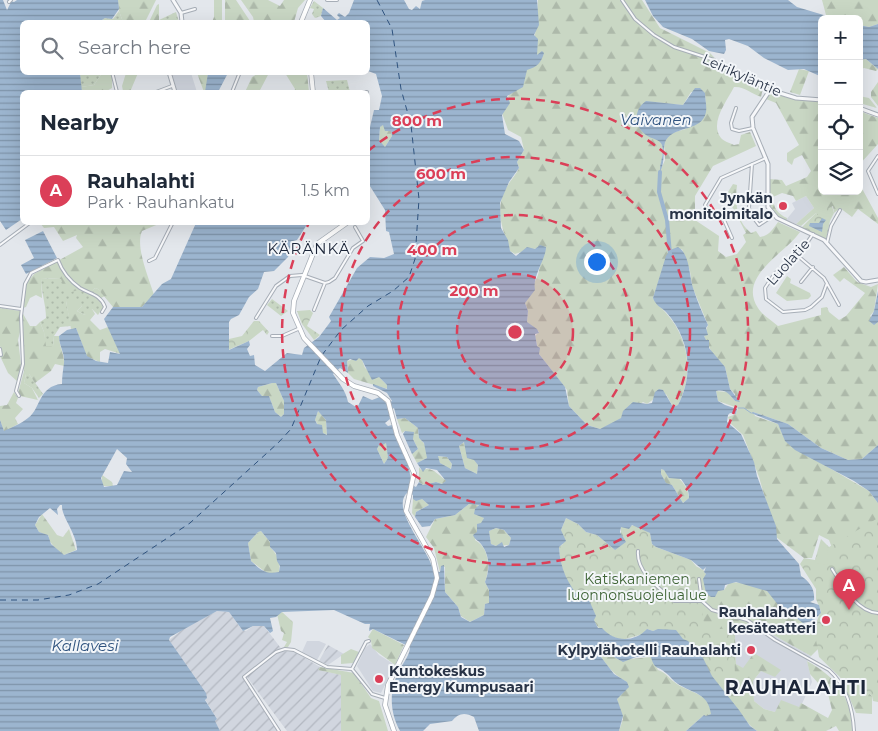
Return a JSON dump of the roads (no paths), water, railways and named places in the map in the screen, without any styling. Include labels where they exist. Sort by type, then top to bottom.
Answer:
[{"type":"main road","points":[[302,20],[310,0]]},
{"type":"main road","points":[[311,75],[313,90]]},
{"type":"main road","points":[[344,225],[317,244],[293,308],[298,329],[304,338],[343,379],[354,386],[378,393],[388,401],[396,431],[414,473],[406,505],[408,515],[428,549],[437,569],[435,591],[389,682],[385,698],[386,712],[394,731]]},
{"type":"street","points":[[173,0],[181,13],[182,20]]},
{"type":"street","points":[[327,0],[337,0]]},
{"type":"street","name":"Leirikyläntie","points":[[622,0],[636,19],[654,35],[674,47],[714,60],[746,80],[770,90],[796,98],[818,100]]},
{"type":"street","points":[[181,13],[195,9]]},
{"type":"street","points":[[113,75],[116,90]]},
{"type":"street","points":[[170,75],[174,90]]},
{"type":"street","points":[[233,90],[239,75]]},
{"type":"street","points":[[161,90],[172,86]]},
{"type":"street","points":[[770,90],[754,112],[753,128],[768,164],[766,203],[774,215],[827,243],[861,280],[866,282],[878,280]]},
{"type":"street","points":[[736,108],[731,123],[732,129],[739,131],[753,128]]},
{"type":"street","points":[[863,109],[878,115]]},
{"type":"street","points":[[878,156],[868,172],[878,194]]},
{"type":"street","points":[[732,238],[724,220],[708,212],[705,205],[721,178],[766,158]]},
{"type":"street","points":[[752,164],[750,214],[759,225],[774,215]]},
{"type":"street","points":[[827,243],[831,226],[840,210]]},
{"type":"street","points":[[0,245],[27,225]]},
{"type":"street","points":[[149,261],[155,258],[172,225]]},
{"type":"street","points":[[314,310],[325,284],[335,278],[349,253],[363,241],[355,227]]},
{"type":"street","name":"Luolatie","points":[[813,234],[798,256],[779,270],[768,283],[764,290],[767,301],[783,312],[805,310],[822,296],[827,283]]},
{"type":"street","points":[[798,256],[813,267],[827,283],[840,305]]},
{"type":"street","points":[[19,396],[16,393],[22,367],[20,341],[22,328],[21,309],[25,284],[30,275],[58,260],[63,271],[72,281],[102,301],[105,307],[102,312]]},
{"type":"street","points":[[801,282],[813,267]]},
{"type":"street","points":[[256,318],[276,286],[293,274],[325,284]]},
{"type":"street","points":[[0,306],[21,309]]},
{"type":"street","points":[[272,336],[282,336],[298,329]]},
{"type":"street","points":[[0,349],[1,355]]},
{"type":"street","points":[[638,551],[637,560],[641,568],[674,601],[702,601]]},
{"type":"street","points":[[832,569],[852,597],[866,610],[878,613]]},
{"type":"street","points":[[699,579],[702,601],[712,610],[747,620],[774,640],[829,670],[835,676],[852,707],[854,731]]},
{"type":"street","points":[[352,669],[366,642],[369,641]]},
{"type":"street","points":[[279,731],[244,677],[276,652],[285,649],[294,650],[327,667],[352,669],[372,694],[385,698]]},
{"type":"water","points":[[0,0],[3,0],[7,10],[10,4],[7,0],[14,2],[17,0],[118,0],[119,9],[112,19],[20,20],[20,75],[80,75],[82,90],[20,90],[20,220],[6,230],[0,221]]},
{"type":"water","name":"Kallavesi","points":[[354,0],[404,0],[409,9],[412,10],[416,6],[420,9],[422,1],[425,0],[537,0],[539,25],[534,35],[538,39],[537,55],[542,51],[544,53],[538,64],[527,70],[523,87],[507,96],[510,103],[502,115],[505,134],[519,141],[524,150],[517,162],[519,168],[509,182],[500,203],[501,228],[508,240],[510,251],[516,256],[527,247],[535,249],[540,245],[546,247],[535,279],[535,290],[525,303],[528,311],[527,322],[537,329],[539,333],[535,334],[537,346],[540,348],[539,354],[565,387],[569,406],[587,425],[600,429],[621,418],[623,411],[633,402],[652,403],[655,392],[659,389],[663,390],[673,407],[678,405],[683,393],[688,369],[685,345],[674,322],[657,305],[653,298],[666,256],[670,250],[678,247],[685,255],[693,288],[708,325],[706,328],[708,335],[704,336],[706,340],[709,340],[709,348],[725,367],[730,389],[740,402],[735,401],[727,393],[716,391],[718,401],[737,409],[736,414],[730,413],[728,415],[727,422],[741,434],[754,462],[757,476],[776,526],[777,539],[799,564],[801,576],[809,583],[814,592],[814,600],[810,602],[819,605],[821,613],[813,621],[803,623],[779,606],[767,591],[736,582],[725,585],[724,590],[718,591],[715,597],[711,597],[706,593],[703,579],[706,574],[704,572],[706,567],[703,570],[691,560],[656,547],[652,544],[650,533],[632,525],[629,529],[621,527],[620,532],[626,542],[615,550],[597,535],[586,532],[578,524],[566,518],[561,530],[566,541],[559,547],[560,555],[563,569],[573,588],[582,601],[589,600],[596,616],[594,620],[598,628],[602,628],[612,636],[624,639],[636,637],[647,629],[653,631],[658,629],[676,630],[683,639],[688,641],[701,654],[712,676],[750,726],[757,731],[686,731],[704,715],[711,714],[707,702],[703,698],[676,683],[655,666],[651,657],[636,657],[623,662],[605,652],[602,653],[601,657],[614,674],[627,682],[629,687],[617,699],[623,716],[619,731],[479,731],[474,717],[465,714],[457,716],[452,721],[430,724],[423,731],[400,731],[392,708],[392,692],[396,677],[408,655],[410,647],[373,629],[369,631],[370,624],[365,624],[334,610],[282,612],[276,617],[270,618],[273,631],[270,633],[264,626],[253,626],[243,631],[229,612],[217,611],[170,637],[169,640],[206,693],[207,698],[205,700],[217,719],[215,721],[220,731],[0,731],[0,420],[4,431],[22,422],[32,414],[48,389],[62,384],[64,359],[59,336],[67,330],[76,328],[87,356],[96,361],[108,363],[110,352],[120,354],[104,319],[113,307],[142,307],[162,284],[171,279],[195,225],[307,225],[297,240],[293,241],[288,257],[274,271],[264,272],[258,289],[249,297],[239,315],[229,322],[229,350],[249,341],[250,345],[247,349],[250,356],[254,355],[255,365],[265,371],[287,353],[302,355],[304,348],[319,337],[331,321],[329,317],[357,268],[370,257],[384,258],[394,254],[389,232],[386,231],[385,210],[370,186],[370,127],[374,110],[379,110],[382,96],[376,74],[370,72],[370,20],[337,20],[340,18],[337,15],[339,13],[345,17],[349,13]],"holes":[[[383,125],[385,131],[391,131],[392,136],[385,147],[379,140],[380,127]],[[359,358],[362,360],[372,380],[379,377],[387,385],[387,389],[373,384],[373,386],[387,393],[392,401],[386,403],[380,397],[372,400],[363,396],[356,407],[348,402],[344,391],[333,374],[340,368],[348,373],[347,361],[350,359],[356,361]],[[276,383],[284,401],[284,414],[281,417],[275,412],[269,396],[262,396],[257,390],[258,387]],[[394,408],[397,419],[405,418],[418,428],[419,438],[424,443],[427,458],[417,463],[423,472],[426,468],[437,470],[446,481],[442,484],[436,482],[423,485],[419,482],[416,487],[410,484],[407,461],[392,425],[388,426],[385,423],[390,419],[389,411]],[[318,411],[326,420],[327,435],[323,433],[322,425],[317,424],[315,420]],[[464,442],[467,458],[474,460],[478,465],[477,474],[465,468],[459,446]],[[386,443],[388,458],[384,464],[377,449],[379,445],[381,446]],[[117,449],[127,458],[126,464],[132,472],[124,471],[117,485],[104,487],[101,478]],[[438,456],[447,457],[452,464],[451,469],[440,463]],[[661,469],[664,470],[669,478],[681,479],[687,488],[689,498],[683,503],[672,485],[666,483],[661,474]],[[408,492],[413,495],[413,499],[416,501],[422,499],[429,505],[416,512],[415,517],[422,527],[430,526],[435,519],[455,515],[469,504],[479,505],[475,509],[474,514],[484,518],[481,523],[477,524],[477,532],[473,535],[484,548],[488,563],[488,573],[485,582],[489,590],[489,603],[485,604],[484,615],[470,622],[461,617],[458,607],[445,592],[444,565],[441,566],[440,572],[433,571],[431,563],[412,530],[403,508],[403,499]],[[62,505],[64,515],[75,537],[77,550],[64,555],[51,544],[48,535],[39,532],[35,525],[39,517],[50,508],[58,515],[57,509]],[[496,528],[504,530],[511,538],[509,545],[504,547],[502,542],[496,546],[491,544],[489,531]],[[261,531],[270,542],[270,547],[276,553],[280,566],[279,572],[266,572],[251,561],[248,543]]]},
{"type":"water","points":[[645,0],[788,0],[797,7],[824,15],[818,15],[818,75],[804,69],[788,70],[764,58],[748,46],[729,39],[725,40],[726,50],[724,54],[709,51],[692,39],[663,27],[653,16]]},
{"type":"water","name":"Kallavesi","points":[[323,8],[337,20],[324,20],[321,16]]},
{"type":"water","points":[[878,24],[878,69],[866,59],[863,59],[863,26],[869,27]]},
{"type":"water","points":[[208,75],[227,75],[219,90],[205,90]]},
{"type":"water","name":"Vaivanen","points":[[695,88],[700,88],[705,93],[706,112],[704,118],[694,126],[670,135],[664,146],[663,163],[660,172],[663,152],[662,145],[659,141],[646,135],[639,127],[637,113],[639,108],[646,101],[683,105]]},
{"type":"water","points":[[822,218],[826,220],[823,224],[822,232],[809,226],[810,223],[819,223]]},
{"type":"water","points":[[43,231],[57,258],[26,274],[21,265],[34,258],[25,240]]},
{"type":"water","points":[[878,291],[878,322],[874,325],[869,321],[874,311]]},
{"type":"water","points":[[753,412],[788,424],[821,448],[848,460],[862,459],[878,445],[878,503],[869,491],[854,481],[795,450],[785,441],[778,424],[751,413]]},
{"type":"water","points":[[405,431],[414,432],[413,439],[418,449],[412,454],[403,434]]},
{"type":"waterway","points":[[660,172],[659,192],[667,220],[670,254]]},
{"type":"waterway","points":[[738,408],[744,408],[751,413]]},
{"type":"place","name":"Jynkän monitoimitalo","points":[[783,206]]},
{"type":"place","name":"Rauhalahti","points":[[849,610]]},
{"type":"place","name":"Rauhalahden kesäteatteri","points":[[826,620]]},
{"type":"place","name":"Kylpylähotelli Rauhalahti","points":[[751,650]]},
{"type":"place","name":"Kuntokeskus Energy Kumpusaari","points":[[379,679]]},
{"type":"district","name":"KÄRÄNKÄ","points":[[309,249]]},
{"type":"district","name":"RAUHALAHTI","points":[[796,687]]},
{"type":"park label","name":"Katiskaniemen luonnonsuojelualue","points":[[637,588]]}]
